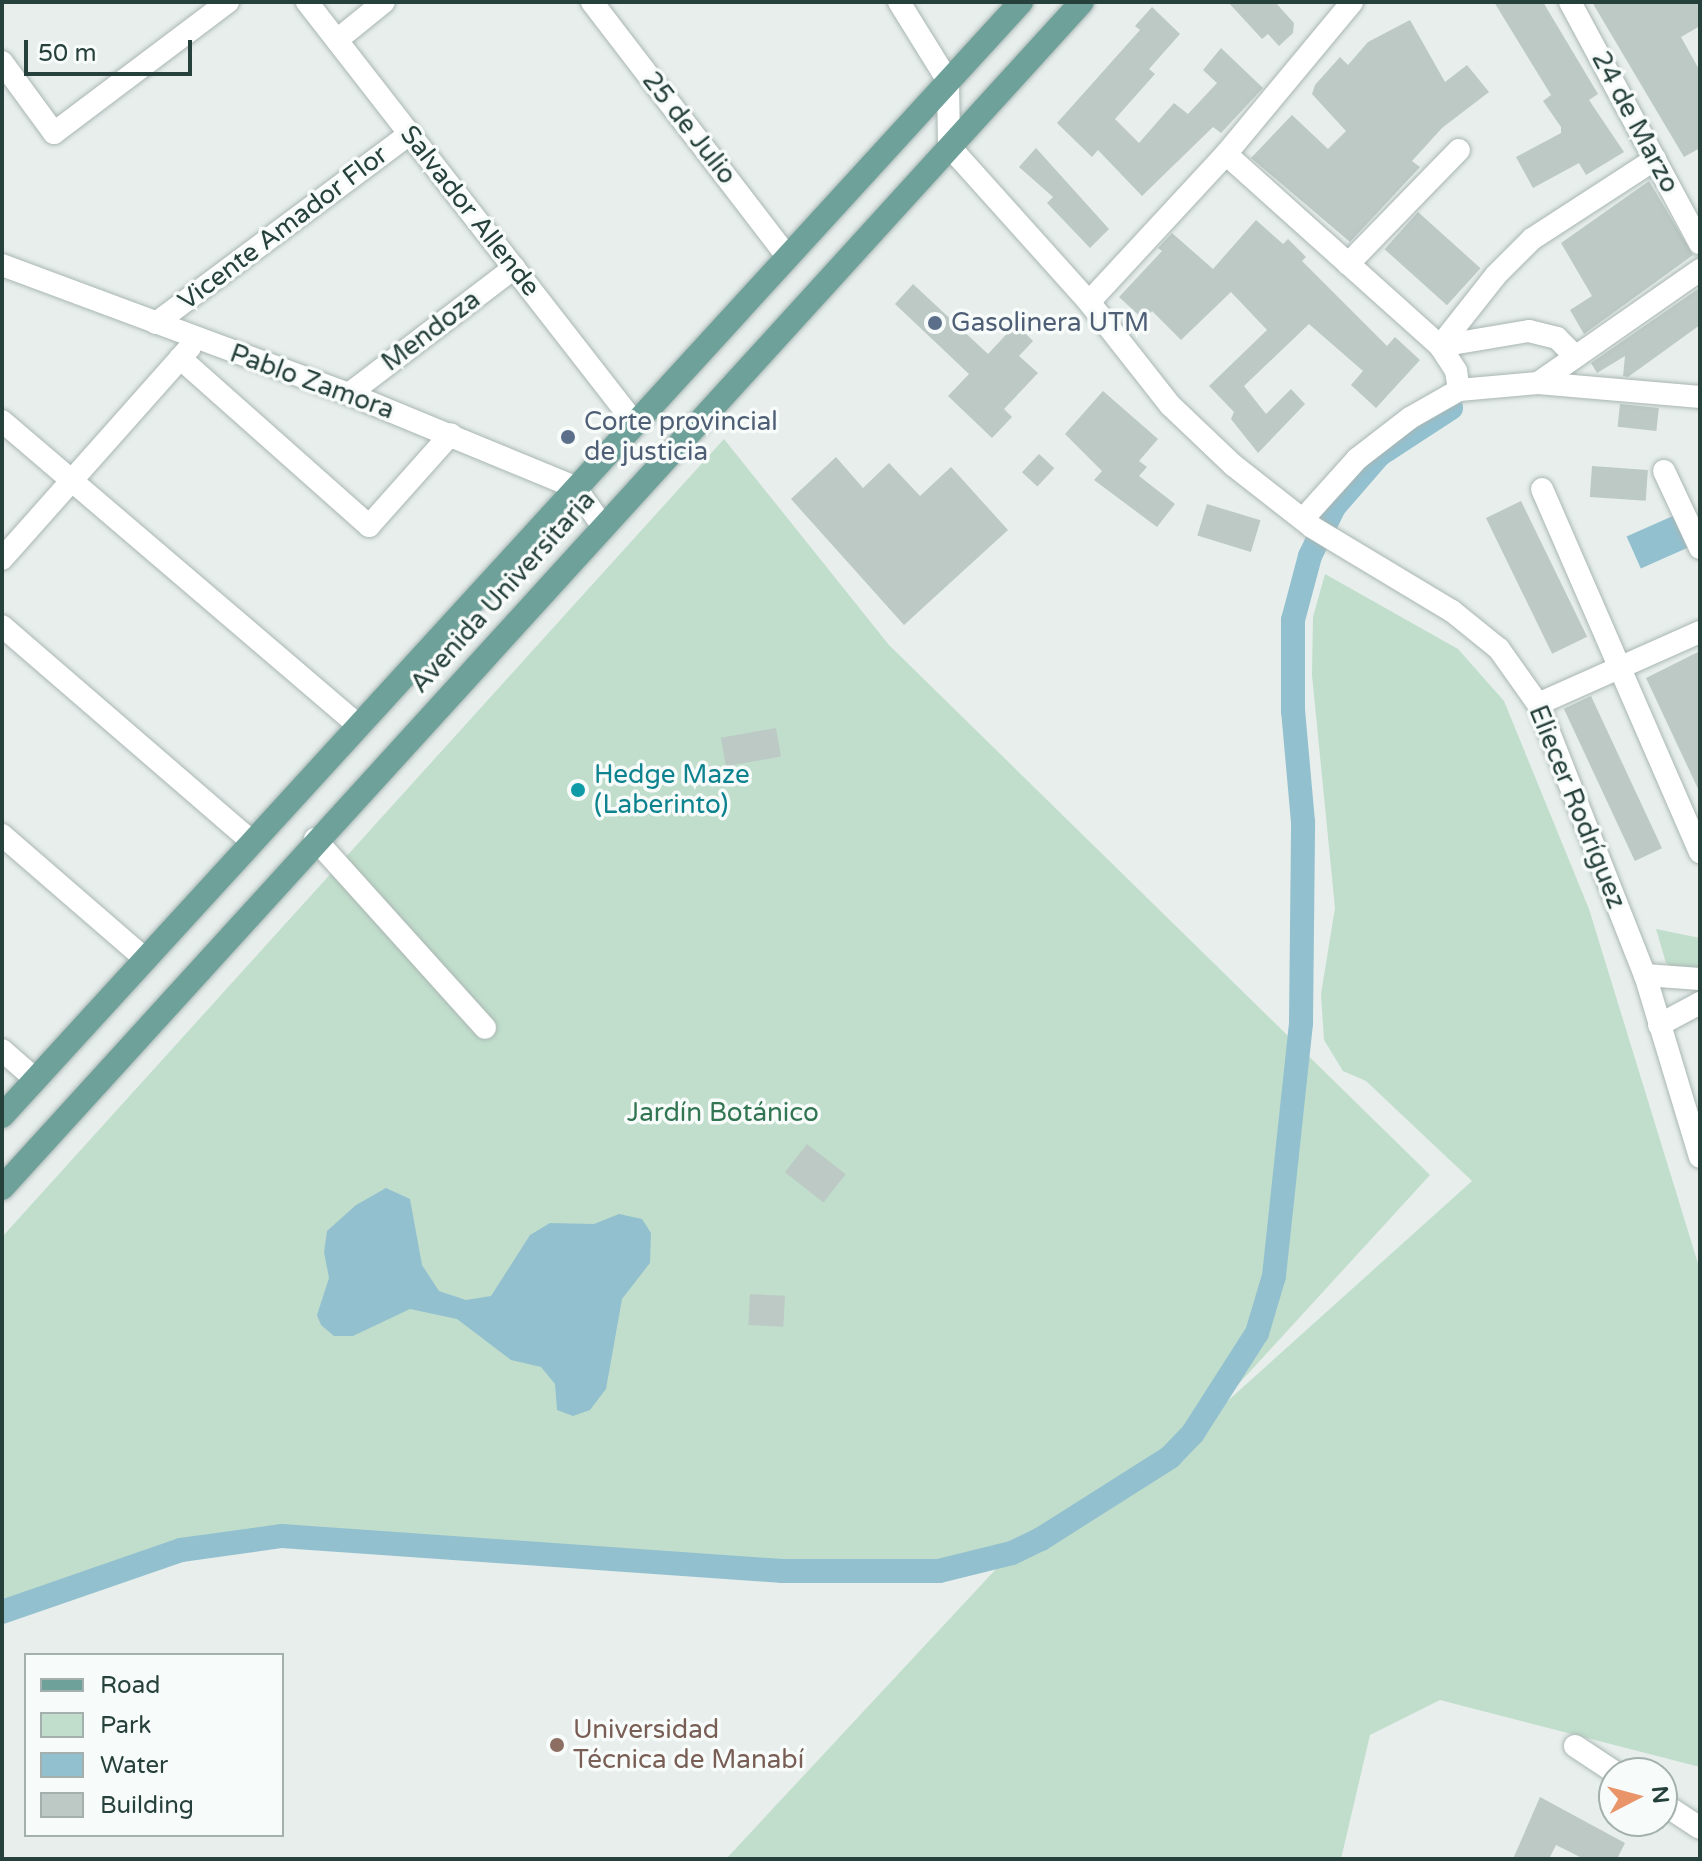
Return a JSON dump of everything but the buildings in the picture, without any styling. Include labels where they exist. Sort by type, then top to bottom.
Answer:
[{"type":"main road","name":"Avenida Universitaria","points":[[2,1116],[633,421],[1021,2]]},
{"type":"main road","name":"Avenida Universitaria","points":[[2,1188],[315,839],[1082,2]]},
{"type":"street","points":[[2,62],[54,133],[228,2]]},
{"type":"street","name":"Salvador Allende","points":[[307,2],[633,421]]},
{"type":"street","points":[[337,40],[384,2]]},
{"type":"street","name":"25 de Julio","points":[[592,2],[786,255]]},
{"type":"street","points":[[899,2],[948,81],[949,146]]},
{"type":"street","points":[[1089,302],[1226,154],[1352,2]]},
{"type":"street","name":"24 de Marzo","points":[[1570,2],[1700,243]]},
{"type":"street","name":"Vicente Amador Flor","points":[[156,323],[410,134]]},
{"type":"street","name":"Eliecer Rodríguez","points":[[949,146],[1089,302],[1179,414],[1233,465],[1308,523],[1452,611],[1499,649],[1538,704],[1645,975],[1700,1157]]},
{"type":"street","points":[[1348,264],[1459,150]]},
{"type":"street","points":[[1226,154],[1440,346],[1456,371],[1459,390]]},
{"type":"street","points":[[1440,346],[1496,275],[1532,239],[1655,159]]},
{"type":"street","name":"Pablo Zamora","points":[[2,265],[349,394],[575,487]]},
{"type":"street","name":"Mendoza","points":[[349,394],[514,268]]},
{"type":"street","points":[[1538,383],[1573,354],[1700,270]]},
{"type":"street","points":[[1440,346],[1529,331],[1557,338],[1573,354]]},
{"type":"street","points":[[2,559],[197,339]]},
{"type":"street","points":[[180,358],[369,526],[451,434]]},
{"type":"street","points":[[1308,523],[1357,459],[1410,418],[1459,390],[1538,383],[1700,397]]},
{"type":"street","points":[[2,421],[357,724]]},
{"type":"street","points":[[1664,471],[1700,548]]},
{"type":"street","points":[[575,487],[602,525]]},
{"type":"street","points":[[1542,489],[1700,852]]},
{"type":"street","points":[[2,626],[250,840]]},
{"type":"street","points":[[1538,704],[1619,671],[1700,632]]},
{"type":"street","points":[[2,835],[144,958]]},
{"type":"street","points":[[315,839],[485,1028]]},
{"type":"street","points":[[1645,975],[1700,979]]},
{"type":"street","points":[[1659,1025],[1700,1003]]},
{"type":"street","points":[[2,1050],[35,1079]]},
{"type":"street","points":[[1575,1746],[1598,1761]]},
{"type":"street","points":[[1678,1814],[1700,1828]]},
{"type":"green space","name":"Jardín Botánico","points":[[724,439],[889,645],[1430,1175],[1202,1424],[1472,1181],[1366,1081],[1343,1071],[1324,1040],[1321,994],[1335,908],[1312,675],[1313,617],[1325,574],[1458,649],[1504,701],[1589,909],[1700,1270],[1700,1767],[1678,1761],[1678,1757],[1661,1757],[1440,1700],[1370,1735],[1341,1859],[726,1859],[1010,1554],[939,1571],[836,1574],[334,1539],[237,1539],[133,1565],[2,1612],[2,1237]]},
{"type":"green space","points":[[1656,929],[1700,938],[1700,969],[1678,970],[1666,963]]},
{"type":"water","points":[[1675,515],[1689,547],[1641,569],[1627,537]]},
{"type":"water","points":[[386,1188],[410,1199],[422,1265],[439,1291],[466,1300],[491,1296],[530,1235],[550,1223],[594,1224],[619,1214],[642,1219],[651,1233],[650,1263],[622,1299],[606,1389],[590,1410],[573,1416],[557,1410],[555,1384],[541,1367],[511,1360],[457,1319],[410,1309],[353,1336],[334,1336],[321,1325],[317,1315],[329,1278],[324,1252],[327,1231],[356,1205]]},
{"type":"waterway","points":[[2,1612],[181,1550],[282,1536],[783,1571],[939,1571],[1012,1553],[1041,1539],[1170,1457],[1193,1433],[1257,1333],[1274,1276],[1301,1023],[1303,822],[1293,711],[1293,620],[1310,556],[1334,507],[1379,455],[1451,408]]},
{"type":"place","name":"Gasolinera UTM","points":[[935,323]]},
{"type":"place","name":"Corte provincial de justicia","points":[[568,437]]},
{"type":"place","name":"Hedge Maze (Laberinto)","points":[[578,790]]},
{"type":"place","name":"Universidad Técnica de Manabí","points":[[557,1745]]}]
